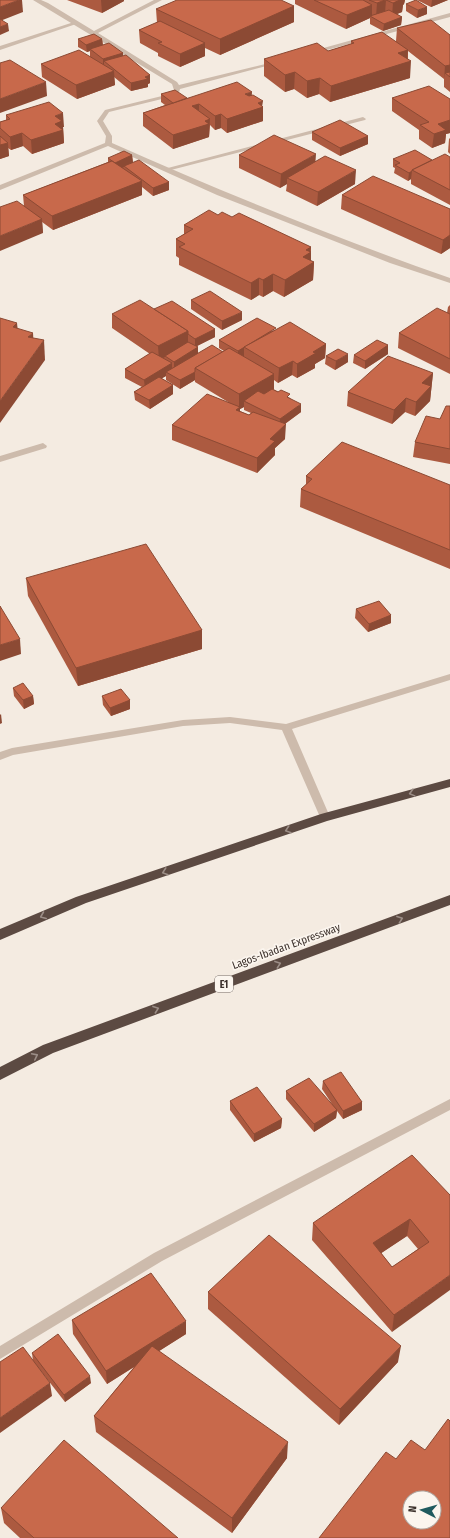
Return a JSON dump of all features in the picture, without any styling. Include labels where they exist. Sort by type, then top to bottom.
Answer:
[{"type":"highway","points":[[0,935],[81,900],[325,817],[450,783]]},
{"type":"highway","name":"Lagos-Ibadan Expressway","points":[[0,1074],[48,1049],[450,900]]},
{"type":"street","points":[[36,0],[175,83],[177,88]]},
{"type":"street","points":[[92,34],[159,0]]},
{"type":"street","points":[[306,54],[450,16]]},
{"type":"street","points":[[0,48],[76,23]]},
{"type":"street","points":[[108,144],[109,136],[100,121],[107,111],[168,96],[177,91],[177,88],[283,60]]},
{"type":"street","points":[[167,169],[363,119]]},
{"type":"street","points":[[0,188],[108,144],[227,196],[393,261],[450,281]]},
{"type":"street","points":[[0,459],[43,446]]},
{"type":"street","points":[[0,756],[12,752],[183,723],[230,720],[286,728],[450,677]]},
{"type":"street","points":[[286,728],[325,817]]},
{"type":"street","points":[[0,1353],[158,1257],[450,1104]]},
{"type":"building","points":[[0,0],[19,0],[0,7]]},
{"type":"building","points":[[177,0],[281,0],[294,6],[220,39],[156,9]]},
{"type":"building","points":[[314,0],[363,0],[372,5],[347,15]]},
{"type":"building","points":[[369,0],[385,0],[377,3]]},
{"type":"building","points":[[386,0],[400,0],[393,3]]},
{"type":"building","points":[[416,0],[427,7],[418,10],[406,4]]},
{"type":"building","points":[[389,10],[402,17],[384,24],[370,16]]},
{"type":"building","points":[[0,19],[8,24],[0,27]]},
{"type":"building","points":[[431,20],[450,35],[450,65],[445,66],[397,28]]},
{"type":"building","points":[[160,21],[205,43],[180,54],[158,43],[162,42],[139,30]]},
{"type":"building","points":[[382,32],[408,50],[398,53],[411,61],[331,86],[320,78],[307,81],[295,72],[285,75],[264,59],[317,43],[328,51],[354,43],[351,41]]},
{"type":"building","points":[[94,34],[102,39],[86,45],[78,39]]},
{"type":"building","points":[[109,43],[123,53],[103,59],[90,49]]},
{"type":"building","points":[[79,50],[114,71],[76,85],[41,64]]},
{"type":"building","points":[[126,55],[150,75],[145,77],[148,79],[131,83],[104,61]]},
{"type":"building","points":[[10,60],[46,82],[0,99],[0,63]]},
{"type":"building","points":[[450,72],[450,77],[445,73]]},
{"type":"building","points":[[237,82],[252,92],[245,94],[249,96],[253,95],[263,101],[258,103],[263,107],[227,119],[221,114],[215,116],[199,104],[192,106],[210,119],[205,121],[209,124],[173,135],[143,113]]},
{"type":"building","points":[[429,86],[450,99],[450,120],[438,124],[446,130],[434,134],[420,125],[429,122],[392,98]]},
{"type":"building","points":[[175,90],[187,98],[173,103],[161,94]]},
{"type":"building","points":[[49,102],[63,113],[55,116],[62,121],[55,124],[63,130],[31,140],[22,133],[10,137],[0,128],[0,122],[10,119],[6,115]]},
{"type":"building","points":[[340,120],[368,136],[340,148],[312,132]]},
{"type":"building","points":[[274,135],[316,154],[281,174],[239,155]]},
{"type":"building","points":[[0,136],[8,143],[0,145]]},
{"type":"building","points":[[415,150],[432,160],[409,173],[395,165],[400,163],[393,159]]},
{"type":"building","points":[[124,151],[132,155],[115,163],[108,158]]},
{"type":"building","points":[[445,154],[450,157],[450,190],[412,170]]},
{"type":"building","points":[[325,156],[356,170],[318,192],[287,178]]},
{"type":"building","points":[[139,160],[169,182],[153,188],[124,166]]},
{"type":"building","points":[[112,161],[142,181],[52,216],[23,195]]},
{"type":"building","points":[[373,176],[450,209],[450,235],[443,240],[342,195]]},
{"type":"building","points":[[17,201],[42,219],[0,236],[0,207]]},
{"type":"building","points":[[209,210],[218,215],[222,212],[232,217],[239,213],[311,247],[306,250],[311,252],[303,257],[314,262],[285,280],[273,274],[263,280],[259,278],[251,283],[179,247],[185,244],[176,239],[193,229],[184,225]]},
{"type":"building","points":[[210,291],[242,312],[222,321],[191,300]]},
{"type":"building","points":[[140,300],[188,331],[158,346],[112,314]]},
{"type":"building","points":[[172,301],[215,329],[195,339],[188,334],[188,331],[154,309]]},
{"type":"building","points":[[437,308],[450,314],[450,359],[399,333]]},
{"type":"building","points":[[0,318],[17,323],[13,327],[33,333],[28,337],[44,340],[0,401]]},
{"type":"building","points":[[257,318],[276,328],[238,351],[219,340]]},
{"type":"building","points":[[290,322],[326,344],[313,352],[316,353],[297,364],[293,361],[279,368],[244,347]]},
{"type":"building","points":[[377,340],[388,345],[365,361],[354,355]]},
{"type":"building","points":[[188,342],[198,347],[174,362],[165,356]]},
{"type":"building","points":[[212,345],[223,352],[195,368],[195,372],[180,380],[166,372]]},
{"type":"building","points":[[229,348],[274,374],[239,394],[195,368]]},
{"type":"building","points":[[338,349],[348,354],[336,361],[326,356]]},
{"type":"building","points":[[152,352],[172,363],[144,380],[125,369]]},
{"type":"building","points":[[388,356],[433,373],[422,383],[431,386],[416,402],[406,398],[394,410],[348,392]]},
{"type":"building","points":[[159,377],[173,385],[149,400],[134,392]]},
{"type":"building","points":[[272,389],[278,392],[281,390],[290,394],[287,397],[301,404],[280,419],[244,401],[258,391],[264,394]]},
{"type":"building","points":[[207,394],[240,407],[236,410],[249,415],[253,412],[286,424],[270,439],[275,441],[257,458],[172,425]]},
{"type":"building","points":[[446,406],[450,406],[450,449],[415,442],[426,416],[440,419]]},
{"type":"building","points":[[342,442],[450,485],[450,550],[301,489],[312,479],[306,476]]},
{"type":"building","points":[[146,544],[202,630],[76,668],[26,578]]},
{"type":"building","points":[[379,601],[391,615],[369,624],[356,609]]},
{"type":"building","points":[[0,606],[20,639],[0,645]]},
{"type":"building","points":[[23,683],[33,696],[23,700],[13,688]]},
{"type":"building","points":[[121,689],[130,700],[110,708],[102,696]]},
{"type":"building","points":[[341,1072],[362,1102],[343,1111],[323,1081]]},
{"type":"building","points":[[309,1078],[337,1110],[314,1124],[286,1091]]},
{"type":"building","points":[[257,1087],[282,1119],[254,1134],[230,1101]]},
{"type":"building","points":[[412,1155],[450,1195],[450,1275],[394,1315],[313,1223]],"holes":[[[410,1219],[429,1242],[392,1267],[373,1243]]]},
{"type":"building","points":[[269,1235],[401,1346],[340,1409],[208,1292]]},
{"type":"building","points":[[151,1273],[186,1321],[106,1371],[72,1320]]},
{"type":"building","points":[[58,1334],[90,1376],[64,1395],[32,1353]]},
{"type":"building","points":[[152,1346],[288,1442],[232,1518],[94,1416]]},
{"type":"building","points":[[23,1347],[50,1383],[0,1418],[0,1362]]},
{"type":"building","points":[[448,1419],[450,1421],[450,1538],[319,1538],[386,1452],[396,1459],[411,1440],[425,1450]]},
{"type":"building","points":[[64,1440],[178,1538],[34,1538],[1,1508]]}]
